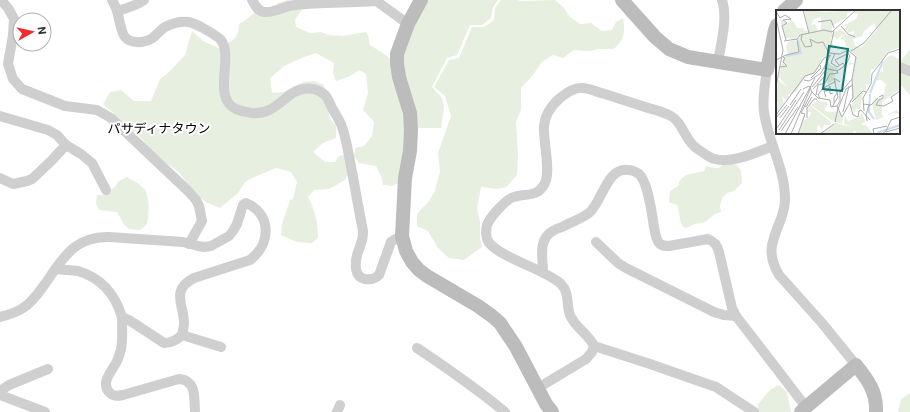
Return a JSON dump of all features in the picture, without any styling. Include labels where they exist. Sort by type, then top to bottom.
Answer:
[{"type":"street","points":[[1,0],[8,8],[14,19],[8,64],[13,79],[22,89],[65,106],[97,110],[111,118],[196,200],[199,206],[202,221],[189,244]]},
{"type":"street","points":[[110,0],[117,11],[125,37],[137,43],[151,39],[164,27],[178,22],[188,22],[212,33],[221,40],[225,58],[224,86],[226,98],[229,104],[236,109],[257,113],[265,112],[299,90],[308,88],[316,89],[326,96],[341,124],[352,169],[363,231],[363,239],[357,254],[356,262],[356,269],[361,278],[367,280],[376,278],[379,275],[391,242],[402,236]]},
{"type":"street","points":[[117,11],[139,4],[144,0]]},
{"type":"street","points":[[252,0],[260,11],[265,12],[278,10],[293,5],[375,0],[408,24]]},
{"type":"street","points":[[421,0],[408,24],[397,54],[399,77],[410,112],[411,130],[410,151],[405,178],[402,236],[406,251],[412,262],[419,270],[478,306],[500,323],[516,347],[546,404],[552,412]]},
{"type":"street","points":[[622,0],[655,37],[669,49],[688,57],[767,70]]},
{"type":"street","points":[[718,62],[723,32],[724,9],[722,0]]},
{"type":"street","points":[[785,10],[796,0]]},
{"type":"street","points":[[776,29],[767,70],[764,97],[764,112],[767,127],[785,186],[783,213],[773,240],[772,258],[774,266],[779,275],[822,323],[869,381],[873,393],[876,412]]},
{"type":"street","points":[[900,67],[910,71]]},
{"type":"street","points":[[754,412],[716,387],[594,346],[570,315],[564,288],[543,272],[492,246],[486,233],[489,220],[504,202],[514,196],[534,194],[542,188],[547,178],[544,126],[546,118],[557,101],[572,90],[580,88],[588,89],[670,116],[675,119],[691,143],[699,150],[715,159],[733,159],[773,146]]},
{"type":"street","points":[[0,116],[48,130],[57,135],[66,145],[92,163],[106,190]]},
{"type":"street","points":[[0,178],[13,184],[27,182],[32,179],[66,145]]},
{"type":"street","points":[[543,272],[542,246],[546,236],[551,232],[582,218],[590,212],[611,177],[617,172],[626,169],[634,171],[640,175],[643,180],[647,192],[655,233],[660,244],[663,246],[669,246],[708,239],[717,246],[732,308],[736,316],[804,409],[856,365]]},
{"type":"street","points":[[0,317],[15,313],[23,308],[38,293],[68,253],[75,246],[91,238],[100,236],[183,242],[204,247],[212,246],[229,236],[234,231],[242,205],[246,203],[258,211],[263,218],[266,231],[265,241],[256,256],[250,260],[194,278],[183,287],[180,293],[184,322],[182,335],[173,341],[164,343],[122,317]]},
{"type":"street","points":[[596,242],[618,263],[626,268],[714,312],[736,316]]},
{"type":"street","points":[[56,269],[76,271],[96,278],[108,289],[115,300],[122,317],[122,340],[118,360],[106,382],[106,388],[108,391],[112,395],[117,396],[179,379],[184,380],[192,385],[194,389],[194,412]]},
{"type":"street","points":[[182,335],[221,347]]},
{"type":"street","points":[[538,388],[586,359],[592,352],[594,346]]},
{"type":"street","points":[[417,348],[458,376],[505,412]]},
{"type":"street","points":[[45,412],[0,393],[9,385],[48,369]]},
{"type":"green space","points":[[288,0],[302,0],[303,8],[295,20],[296,27],[310,33],[321,32],[329,35],[342,36],[366,32],[370,45],[392,61],[407,136],[399,183],[392,186],[383,185],[382,178],[376,166],[359,163],[354,156],[355,148],[364,146],[372,136],[374,122],[363,110],[368,93],[366,74],[359,70],[350,76],[336,81],[333,73],[334,63],[316,53],[284,66],[270,78],[272,93],[284,92],[303,82],[314,81],[324,85],[330,119],[336,125],[336,138],[323,143],[313,152],[325,162],[335,162],[339,156],[345,155],[348,173],[345,180],[329,189],[314,190],[308,197],[316,217],[318,238],[312,243],[297,242],[281,235],[282,224],[290,200],[293,199],[297,182],[291,172],[276,168],[250,179],[245,182],[238,193],[220,208],[206,202],[195,194],[179,172],[156,156],[141,138],[103,104],[110,92],[121,90],[134,101],[151,101],[160,79],[168,73],[185,55],[192,31],[203,41],[219,48],[231,42],[238,34],[239,24],[261,7],[272,9],[278,3]]},
{"type":"green space","points":[[425,0],[498,0],[493,7],[491,18],[482,25],[470,25],[457,55],[447,58],[432,87],[442,98],[444,107],[441,128],[416,128],[401,62],[411,31]]},
{"type":"green space","points":[[501,0],[555,0],[564,8],[570,17],[580,24],[591,23],[602,31],[612,30],[616,22],[623,18],[623,35],[620,42],[614,49],[588,51],[574,50],[563,58],[553,55],[542,62],[521,88],[521,110],[516,122],[518,154],[517,175],[506,187],[497,189],[481,187],[477,208],[482,247],[464,260],[449,258],[438,248],[428,231],[417,226],[417,214],[429,201],[435,191],[440,171],[438,153],[451,116],[445,96],[434,87],[449,60],[459,58],[472,27],[484,27],[494,20],[495,8]]},
{"type":"green space","points":[[910,50],[910,95],[900,84],[902,59]]},
{"type":"green space","points":[[731,163],[737,165],[741,171],[742,183],[734,191],[727,193],[722,198],[720,206],[721,212],[715,214],[705,222],[686,228],[683,227],[677,205],[669,202],[670,191],[678,186],[680,180],[686,175],[704,171],[706,166],[719,168],[722,165]]},
{"type":"green space","points":[[127,177],[145,190],[148,198],[149,212],[147,224],[140,230],[129,229],[123,223],[117,212],[99,210],[96,203],[97,195],[102,195],[114,188],[119,181]]},
{"type":"green space","points":[[779,385],[787,392],[791,412],[758,412],[758,404],[769,392]]},
{"type":"green space","points":[[910,393],[910,412],[898,412],[901,399]]},
{"type":"district","name":"パサディナタウン","points":[[159,128]]}]
